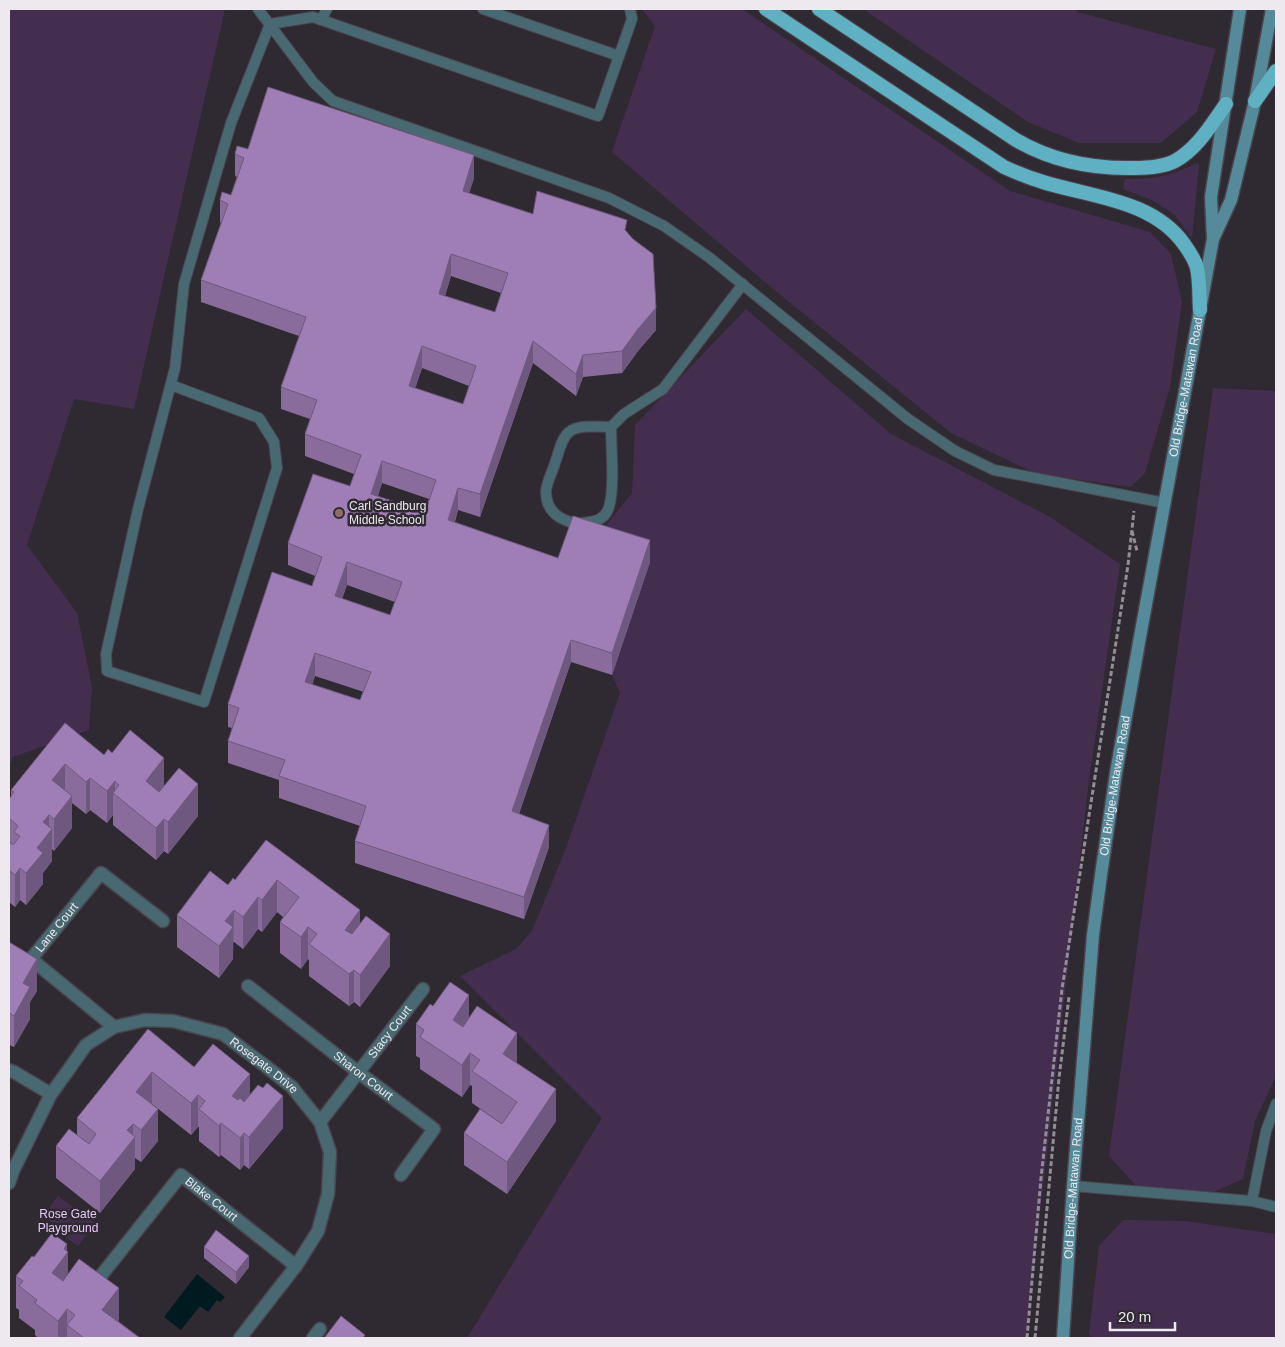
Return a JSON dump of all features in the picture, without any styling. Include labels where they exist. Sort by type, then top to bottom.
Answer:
[{"type":"highway","points":[[766,9],[1004,167],[1043,182],[1124,204],[1149,214],[1164,224],[1180,238],[1197,267],[1200,310]]},
{"type":"highway","points":[[819,9],[1016,140],[1030,148],[1071,163],[1107,168],[1124,168],[1160,166],[1174,161],[1200,141],[1226,104]]},
{"type":"highway","points":[[1255,101],[1276,71]]},
{"type":"main road","name":"Old Bridge-Matawan Road","points":[[1063,1338],[1094,926],[1116,773],[1212,240],[1210,197],[1240,9]]},
{"type":"main road","name":"Old Bridge-Matawan Road","points":[[1212,240],[1231,200],[1255,101],[1272,9]]},
{"type":"street","name":"Lane Court","points":[[114,1027],[27,956],[101,873],[163,921]]},
{"type":"street","name":"Sharon Court","points":[[248,986],[434,1129],[401,1175]]},
{"type":"street","name":"Stacy Court","points":[[320,1122],[423,989]]},
{"type":"street","name":"Rosegate Drive","points":[[9,1183],[13,1170],[51,1094],[86,1045],[114,1027],[145,1020],[173,1021],[223,1034],[292,1087],[320,1122],[330,1152],[328,1194],[318,1231],[296,1266],[240,1338]]},
{"type":"street","points":[[9,1070],[51,1094]]},
{"type":"street","name":"Blake Court","points":[[100,1277],[181,1175],[296,1266]]},
{"type":"lane","points":[[258,9],[313,82],[333,101],[609,198],[664,226],[743,284],[908,419],[955,451],[994,470],[1165,503]]},
{"type":"lane","points":[[321,20],[327,9]]},
{"type":"lane","points":[[482,9],[619,56]]},
{"type":"lane","points":[[270,24],[313,17],[598,116],[632,19],[630,9]]},
{"type":"lane","points":[[171,385],[259,418],[274,442],[278,468],[204,702],[107,671],[106,654],[138,509],[175,368],[184,284],[231,123],[270,24]]},
{"type":"lane","points":[[611,427],[611,497],[608,510],[601,519],[589,522],[573,524],[561,519],[551,509],[546,492],[562,441],[570,430],[582,427],[611,427],[624,414],[663,389],[743,284]]},
{"type":"lane","points":[[1252,1201],[1266,1131],[1276,1104]]},
{"type":"lane","points":[[1073,1186],[1252,1201],[1276,1207]]},
{"type":"green space","points":[[9,9],[225,9],[134,409],[74,399],[27,545],[77,613],[92,687],[89,730],[13,757],[9,766]]},
{"type":"green space","points":[[642,9],[742,9],[1010,191],[1150,232],[1171,254],[1182,302],[1170,387],[1145,473],[1131,487],[1037,474],[951,433],[772,288],[612,152],[655,26]]},
{"type":"green space","points":[[863,9],[1077,9],[1077,12],[1216,49],[1197,112],[1161,143],[1079,143],[1028,122]]},
{"type":"green space","points":[[1198,163],[1192,239],[1175,215],[1154,201],[1123,189],[1125,179],[1163,176]]},
{"type":"green space","points":[[746,309],[891,434],[1050,517],[1120,564],[1088,788],[1026,1338],[467,1338],[602,1118],[460,976],[516,949],[533,929],[566,848],[620,693],[612,675],[595,539],[632,493],[635,425]]},
{"type":"green space","points":[[1213,388],[1276,391],[1276,1076],[1255,1121],[1243,1179],[1207,1195],[1139,1189],[1109,1156]]},
{"type":"green space","name":"Rose Gate Playground","points":[[58,1196],[95,1223],[78,1246],[41,1219]]},
{"type":"green space","points":[[1123,1220],[1185,1221],[1276,1234],[1276,1338],[1092,1338],[1089,1334],[1099,1246]]},
{"type":"water","points":[[197,1274],[225,1297],[220,1302],[217,1300],[208,1312],[200,1306],[181,1330],[164,1317]]},
{"type":"building","name":"Carl Sandburg Middle School","points":[[268,87],[474,155],[463,191],[533,214],[537,191],[627,220],[625,230],[633,239],[653,254],[656,308],[622,351],[583,355],[576,374],[533,341],[480,494],[458,488],[448,520],[558,558],[573,516],[650,540],[612,653],[571,640],[512,811],[549,825],[524,897],[355,841],[366,806],[279,776],[285,760],[228,741],[239,708],[228,704],[272,572],[312,586],[322,557],[288,543],[313,474],[350,486],[361,455],[305,434],[317,400],[281,387],[306,317],[201,280],[228,204],[220,200],[222,192],[231,195],[244,158],[235,154],[237,146],[248,149]],"holes":[[[451,254],[508,273],[495,312],[439,294]],[[422,346],[476,366],[463,404],[409,386]],[[382,461],[436,480],[425,512],[371,494]],[[347,562],[402,582],[390,615],[335,596]],[[315,653],[371,672],[360,700],[305,682]]]},
{"type":"building","points":[[65,723],[104,755],[108,749],[112,753],[130,730],[164,758],[146,781],[159,792],[179,768],[198,784],[168,822],[164,819],[156,828],[113,793],[119,785],[115,781],[107,791],[90,778],[86,782],[65,764],[52,780],[72,796],[54,819],[49,815],[43,822],[52,829],[37,848],[43,853],[26,873],[20,868],[15,875],[9,870],[9,842],[13,845],[20,836],[14,832],[18,826],[9,818],[9,799],[14,792],[11,790]]},
{"type":"building","points":[[266,840],[360,910],[345,930],[352,934],[366,916],[390,934],[360,975],[354,970],[349,974],[309,944],[317,934],[308,927],[301,937],[280,922],[299,897],[277,880],[262,900],[258,897],[243,917],[234,910],[225,921],[233,927],[219,946],[177,915],[210,871],[228,885],[233,878],[235,880]]},
{"type":"building","points":[[9,942],[37,959],[23,983],[30,987],[14,1016],[9,1013]]},
{"type":"building","points":[[450,982],[469,995],[453,1020],[463,1027],[477,1006],[517,1033],[503,1054],[556,1089],[507,1162],[464,1133],[480,1109],[502,1124],[517,1102],[472,1071],[480,1060],[470,1053],[462,1065],[420,1037],[424,1030],[416,1024],[430,1004],[433,1006]]},
{"type":"building","points":[[148,1029],[194,1067],[213,1044],[250,1074],[232,1096],[238,1100],[240,1098],[244,1102],[258,1085],[263,1088],[267,1083],[283,1096],[249,1137],[244,1133],[240,1138],[221,1123],[219,1126],[199,1109],[205,1101],[198,1095],[191,1103],[152,1072],[136,1092],[158,1109],[141,1130],[133,1124],[127,1130],[135,1137],[100,1181],[56,1146],[69,1129],[89,1144],[96,1134],[77,1118]]},
{"type":"building","points":[[216,1230],[249,1256],[236,1272],[204,1247]]},
{"type":"building","points":[[52,1233],[67,1244],[64,1249],[68,1252],[52,1273],[63,1281],[79,1259],[119,1288],[102,1310],[140,1338],[84,1338],[67,1325],[75,1315],[67,1309],[58,1321],[35,1303],[37,1300],[19,1286],[23,1281],[16,1276],[32,1256],[34,1257]]},
{"type":"building","points":[[341,1316],[365,1335],[363,1338],[325,1337]]},
{"type":"place","name":"Carl Sandburg Middle School","points":[[339,513]]}]
